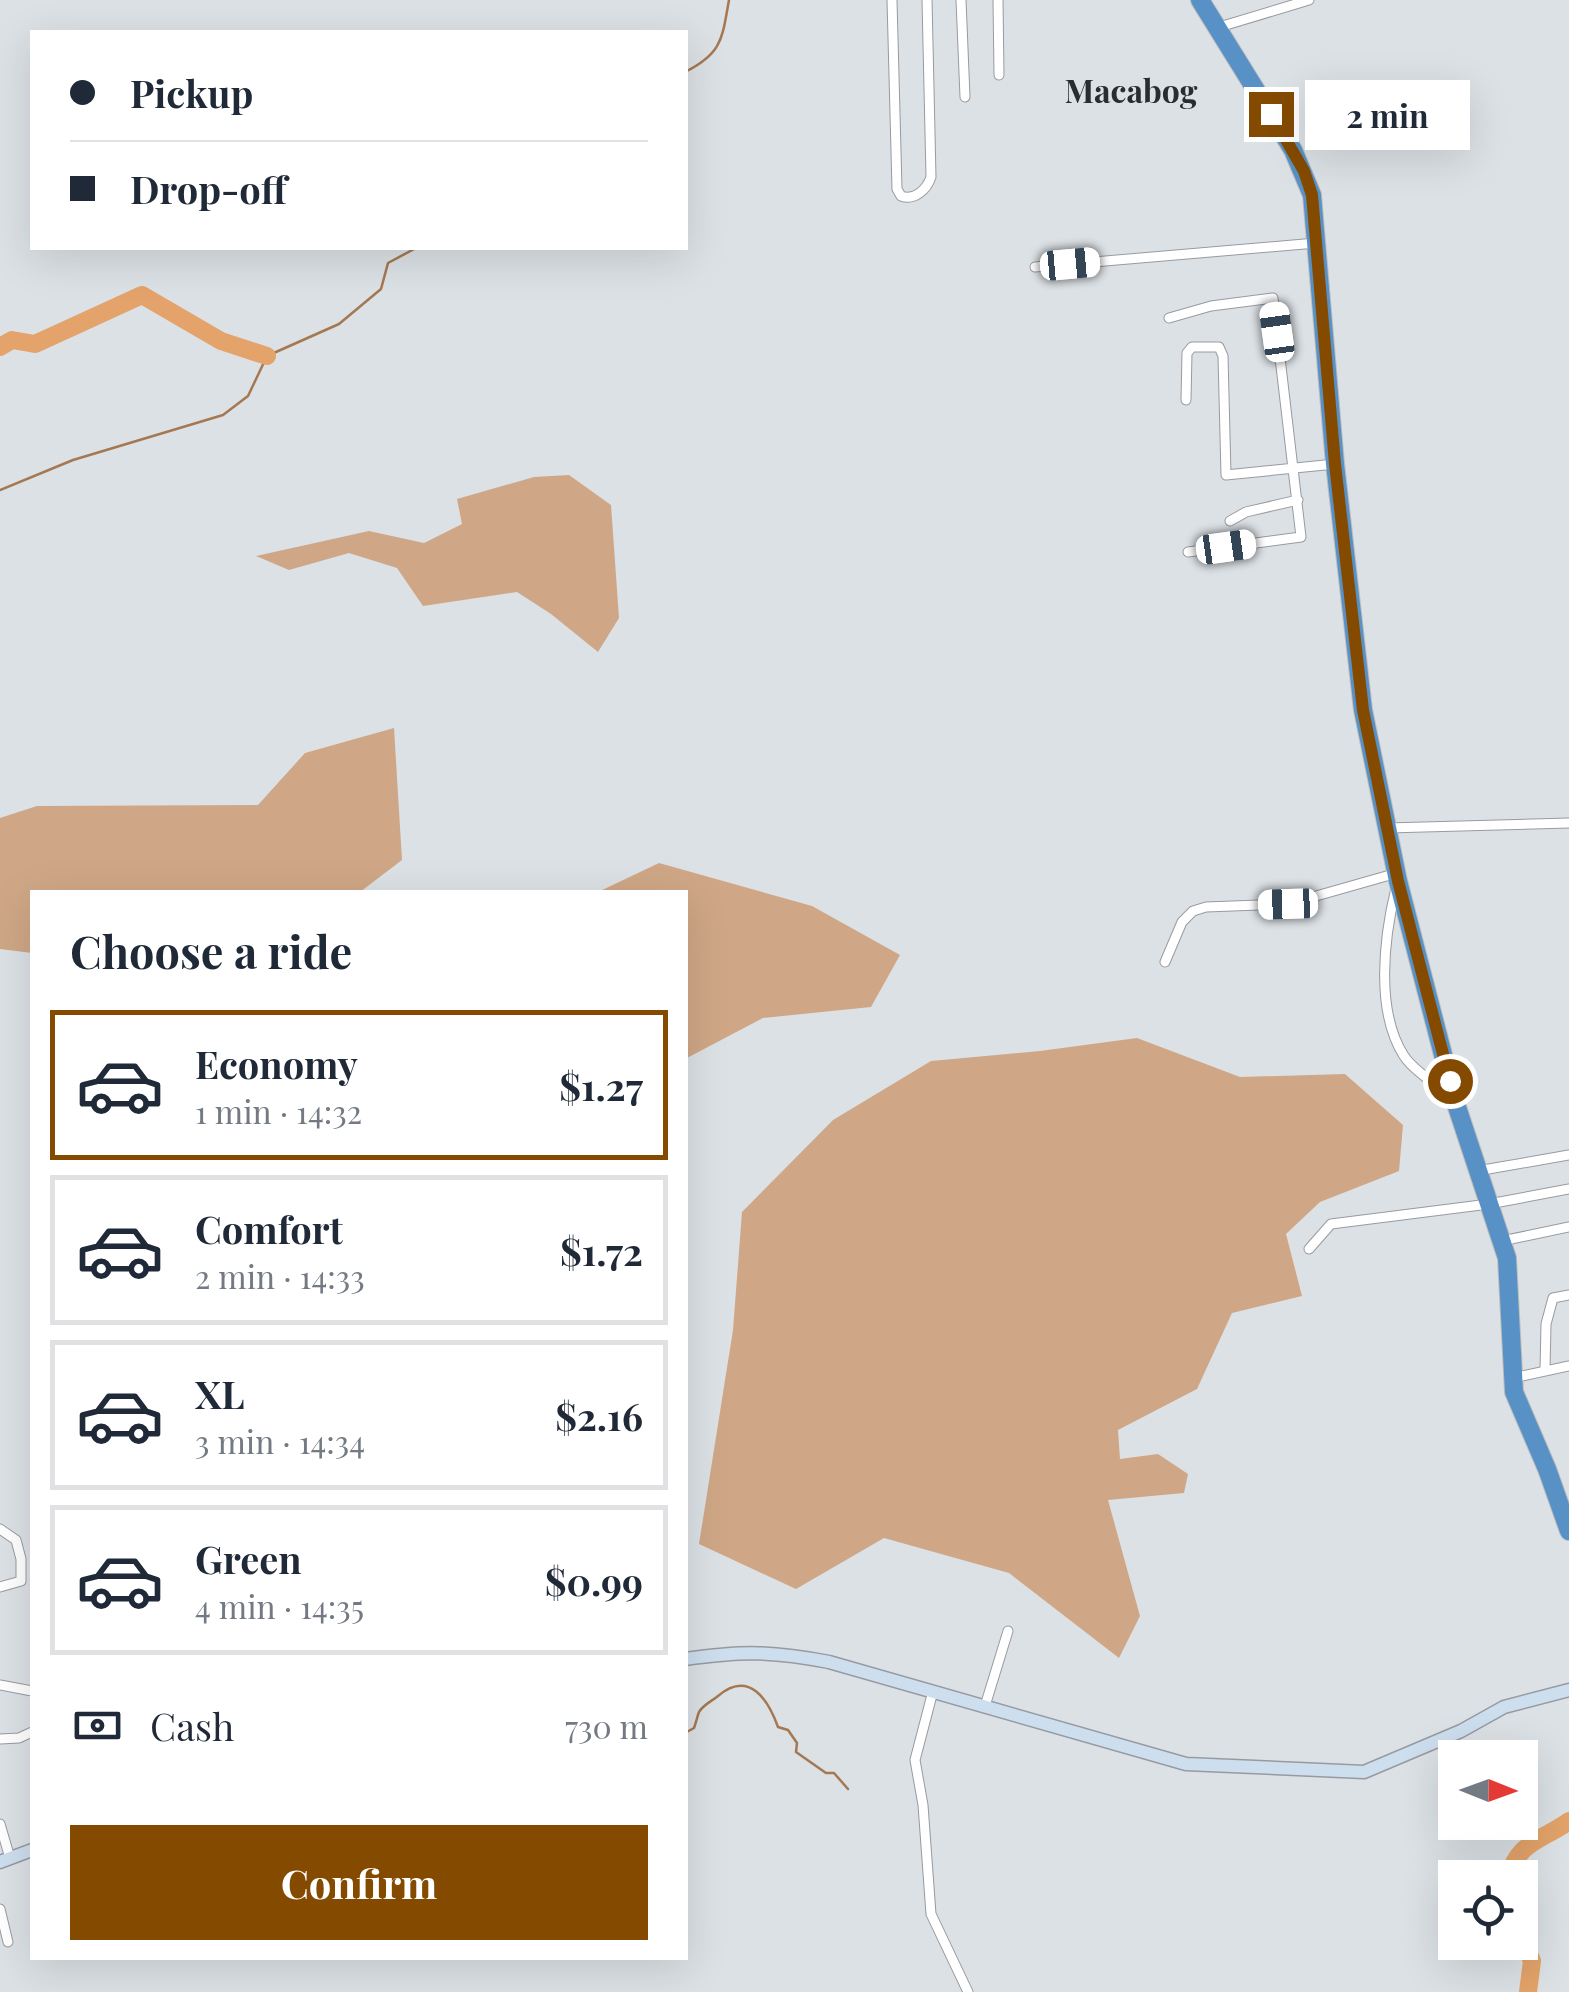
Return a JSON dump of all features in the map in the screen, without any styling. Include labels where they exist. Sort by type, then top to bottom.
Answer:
[{"type":"highway","points":[[1200,0],[1304,171],[1312,195],[1335,464],[1363,710],[1397,877],[1455,1101],[1507,1258],[1514,1392],[1569,1531]]},
{"type":"street","points":[[892,0],[897,189],[906,198],[921,193],[931,177],[926,0]]},
{"type":"street","points":[[962,0],[965,97]]},
{"type":"street","points":[[998,0],[999,75]]},
{"type":"street","points":[[1216,28],[1309,0]]},
{"type":"street","points":[[1036,266],[1316,244]]},
{"type":"street","points":[[1170,318],[1211,306],[1272,298],[1301,537],[1188,552]]},
{"type":"street","points":[[1186,400],[1187,353],[1192,347],[1219,346],[1223,356],[1226,475],[1335,464]]},
{"type":"street","points":[[1230,522],[1246,512],[1298,500]]},
{"type":"street","points":[[1387,828],[1569,823]]},
{"type":"street","points":[[1164,962],[1182,922],[1193,911],[1206,907],[1288,904],[1397,877],[1384,936],[1386,1008],[1404,1056],[1455,1101]]},
{"type":"street","points":[[1477,1172],[1569,1155]]},
{"type":"street","points":[[1309,1249],[1331,1224],[1569,1190]]},
{"type":"street","points":[[1502,1241],[1569,1226]]},
{"type":"street","points":[[1545,1370],[1548,1312],[1553,1298],[1569,1295]]},
{"type":"street","points":[[1512,1378],[1569,1366]]},
{"type":"street","points":[[0,1587],[21,1581],[22,1573],[16,1540],[1,1530]]},
{"type":"street","points":[[985,1706],[1008,1631]]},
{"type":"street","points":[[688,1659],[740,1651],[775,1652],[829,1662],[1186,1764],[1364,1772],[1504,1707],[1569,1690]]},
{"type":"street","points":[[0,1684],[30,1691]]},
{"type":"street","points":[[932,1691],[916,1760],[931,1914],[968,1992]]},
{"type":"street","points":[[0,1739],[30,1733]]},
{"type":"street","points":[[0,1824],[5,1860],[30,1851]]},
{"type":"street","points":[[0,1909],[8,1942]]},
{"type":"shaded area","points":[[569,475],[611,505],[619,618],[598,652],[517,592],[423,606],[397,568],[349,553],[289,570],[256,556],[369,531],[424,543],[462,524],[457,499],[534,477]]},
{"type":"shaded area","points":[[394,728],[402,860],[363,890],[30,890],[30,953],[0,949],[0,818],[37,806],[258,805],[305,753]]},
{"type":"shaded area","points":[[659,863],[812,906],[900,955],[871,1007],[763,1018],[688,1057],[688,890],[602,890]]},
{"type":"shaded area","points":[[1137,1038],[1240,1077],[1345,1074],[1403,1125],[1399,1171],[1320,1202],[1286,1234],[1302,1296],[1232,1313],[1197,1389],[1118,1430],[1120,1459],[1158,1454],[1188,1474],[1184,1493],[1108,1500],[1140,1616],[1119,1658],[1009,1573],[884,1538],[796,1589],[699,1544],[733,1330],[742,1212],[833,1120],[931,1061]]},
{"type":"waterway","points":[[688,70],[707,58],[719,43],[729,0]]},
{"type":"waterway","points":[[0,490],[73,460],[223,415],[248,396],[267,356],[339,324],[381,289],[388,263],[412,250]]},
{"type":"waterway","points":[[0,347],[12,340],[35,344],[142,295],[221,341],[267,356]]},
{"type":"waterway","points":[[688,1731],[708,1703],[729,1689],[748,1687],[763,1698],[778,1727],[788,1730],[797,1743],[796,1752],[826,1773],[834,1773],[848,1789]]},
{"type":"waterway","points":[[1516,1860],[1532,1843],[1569,1821]]},
{"type":"waterway","points":[[1528,1992],[1532,1960]]},
{"type":"district","name":"Macabog","points":[[1131,89]]},
{"type":"route","points":[[1271,114],[1304,171],[1312,195],[1335,464],[1363,710],[1398,881],[1450,1081]]}]
